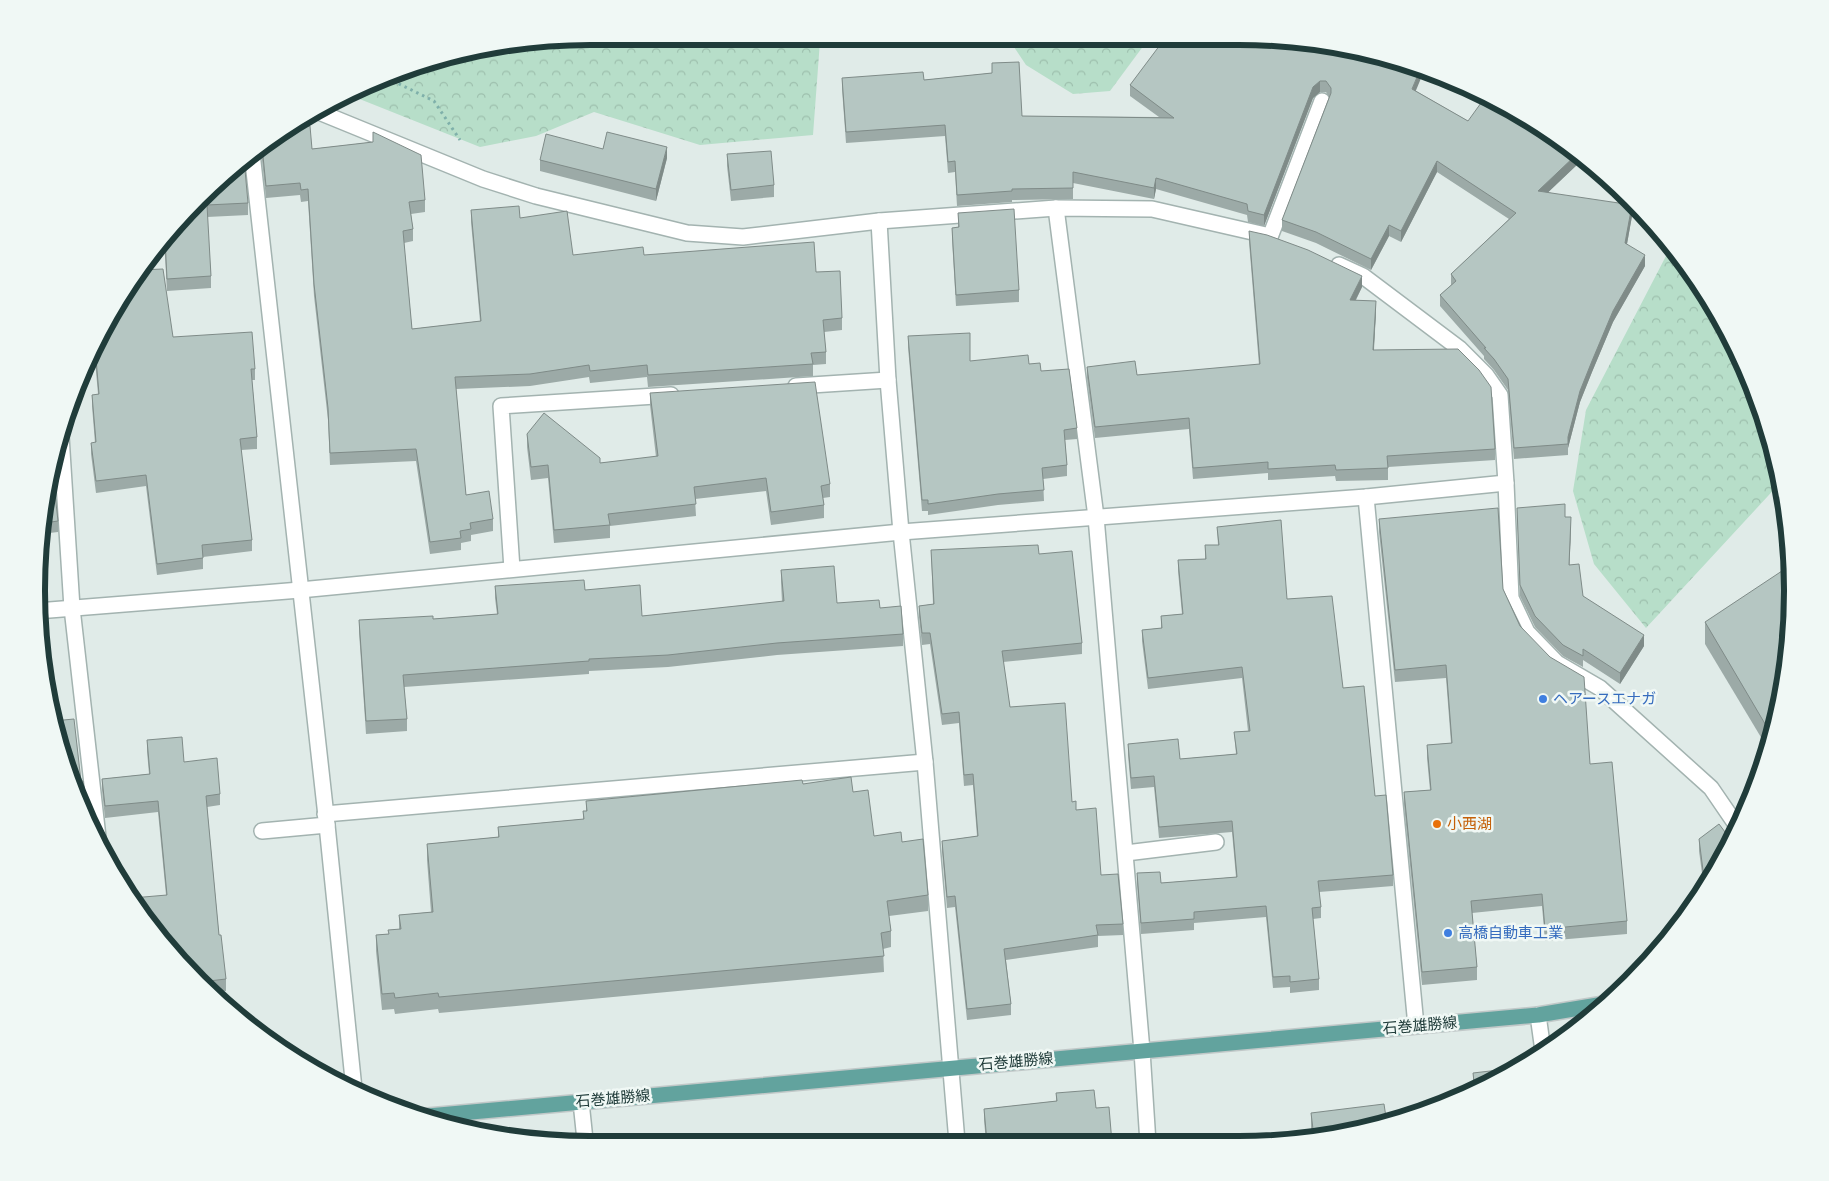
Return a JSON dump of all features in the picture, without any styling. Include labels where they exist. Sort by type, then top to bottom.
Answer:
[{"type":"main road","name":"石巻雄勝線","points":[[441,1115],[1538,1015],[1592,1006]]},
{"type":"street","points":[[1270,236],[1322,101]]},
{"type":"street","points":[[325,114],[483,179],[536,196],[687,233],[743,237],[879,222],[1056,208],[1152,209],[1270,236],[1287,243]]},
{"type":"street","points":[[253,162],[353,1082]]},
{"type":"street","points":[[1056,208],[1096,517],[1126,853],[1148,1136]]},
{"type":"street","points":[[879,222],[888,380],[901,532],[925,762],[957,1136]]},
{"type":"street","points":[[1329,260],[1363,276],[1460,349],[1486,374],[1500,395],[1511,598],[1527,632],[1557,663],[1600,688],[1710,788],[1733,820]]},
{"type":"street","points":[[779,387],[888,380]]},
{"type":"street","points":[[512,569],[501,406],[690,393]]},
{"type":"street","points":[[62,456],[72,608],[96,821]]},
{"type":"street","points":[[46,610],[300,590],[901,532],[1366,497],[1506,483]]},
{"type":"street","points":[[1366,497],[1416,1026]]},
{"type":"street","points":[[262,831],[326,820],[925,762]]},
{"type":"street","points":[[1126,853],[1216,842]]},
{"type":"street","points":[[1538,1015],[1542,1044]]},
{"type":"street","points":[[581,1102],[585,1136]]},
{"type":"path","points":[[395,82],[434,101],[483,179]]},
{"type":"green space","points":[[590,45],[820,45],[813,135],[700,145],[594,112],[536,136],[480,147],[357,98],[415,74],[484,55],[519,50]]},
{"type":"green space","points":[[1013,45],[1144,45],[1110,91],[1073,94],[1026,65]]},
{"type":"green space","points":[[1659,244],[1692,287],[1728,349],[1755,415],[1775,489],[1646,628],[1594,564],[1573,491],[1586,410],[1666,256]]},
{"type":"building","points":[[1160,45],[1238,45],[1310,50],[1345,55],[1414,74],[1418,75],[1412,89],[1468,121],[1482,102],[1542,137],[1572,159],[1538,191],[1624,205],[1631,212],[1625,243],[1645,255],[1613,311],[1592,361],[1580,391],[1568,437],[1568,444],[1514,448],[1508,379],[1484,348],[1486,348],[1440,295],[1456,281],[1451,274],[1516,213],[1437,161],[1401,231],[1389,225],[1371,259],[1316,232],[1282,220],[1331,93],[1331,88],[1326,81],[1320,81],[1313,87],[1264,215],[1248,211],[1247,204],[1156,178],[1154,188],[1073,172],[1073,188],[1012,189],[1012,191],[957,195],[955,161],[948,162],[945,125],[846,132],[842,78],[923,72],[924,80],[992,73],[992,63],[1019,62],[1022,116],[1174,118],[1130,85]]},
{"type":"building","points":[[304,126],[310,126],[312,149],[373,142],[373,132],[421,155],[425,200],[409,202],[413,229],[403,231],[412,329],[481,321],[471,210],[519,206],[520,218],[567,211],[573,255],[643,247],[644,255],[814,242],[816,272],[840,271],[842,318],[823,320],[826,352],[811,353],[813,364],[648,375],[647,365],[590,371],[589,365],[530,374],[455,377],[466,495],[489,491],[493,519],[470,523],[471,529],[460,531],[461,538],[430,542],[416,449],[330,453],[328,408],[314,284],[308,189],[301,190],[300,183],[266,186],[263,154]]},
{"type":"building","points":[[607,132],[667,147],[656,189],[540,160],[546,134],[603,149]]},
{"type":"building","points":[[771,151],[774,185],[731,190],[727,154]]},
{"type":"building","points":[[245,169],[248,203],[207,205],[211,276],[167,279],[166,249],[205,205]]},
{"type":"building","points":[[1014,209],[1019,290],[956,295],[952,228],[959,227],[958,213]]},
{"type":"building","points":[[1249,231],[1267,235],[1308,250],[1362,276],[1350,300],[1376,301],[1373,350],[1458,349],[1479,370],[1491,387],[1495,449],[1387,456],[1388,468],[1336,470],[1335,465],[1268,469],[1268,462],[1193,468],[1189,418],[1095,427],[1087,367],[1135,361],[1137,375],[1260,364]]},
{"type":"building","points":[[163,269],[173,337],[252,332],[255,369],[251,369],[257,437],[240,439],[252,540],[202,545],[203,558],[157,564],[146,475],[96,481],[91,443],[96,442],[92,395],[99,394],[96,360],[118,318],[150,270]]},
{"type":"building","points":[[970,333],[970,361],[1028,355],[1029,364],[1040,363],[1041,371],[1069,369],[1077,428],[1064,430],[1067,465],[1042,468],[1044,490],[998,494],[928,504],[928,500],[922,500],[908,336]]},
{"type":"building","points":[[815,382],[830,484],[821,486],[824,505],[771,512],[766,478],[694,487],[696,504],[608,514],[610,525],[554,530],[548,465],[531,467],[527,434],[544,413],[600,458],[600,463],[658,456],[650,393]]},
{"type":"building","points":[[54,494],[58,521],[50,522],[50,519]]},
{"type":"building","points":[[1565,504],[1565,517],[1571,517],[1569,565],[1579,564],[1583,596],[1644,635],[1620,673],[1583,649],[1583,656],[1563,645],[1535,616],[1520,585],[1517,508]]},
{"type":"building","points":[[1498,508],[1503,589],[1520,626],[1550,657],[1584,677],[1590,764],[1612,762],[1627,921],[1545,929],[1542,894],[1471,901],[1477,967],[1422,972],[1404,792],[1431,790],[1427,745],[1452,743],[1446,665],[1395,670],[1379,519]]},
{"type":"building","points":[[1281,520],[1287,599],[1332,596],[1343,688],[1364,686],[1375,796],[1386,795],[1393,875],[1318,881],[1321,907],[1312,908],[1319,979],[1290,982],[1290,976],[1273,977],[1266,906],[1194,912],[1194,919],[1141,923],[1137,873],[1160,872],[1161,883],[1237,877],[1232,821],[1159,827],[1154,776],[1131,778],[1128,744],[1178,739],[1180,759],[1237,754],[1234,732],[1250,731],[1242,667],[1148,678],[1142,630],[1162,628],[1161,616],[1183,614],[1178,560],[1206,559],[1205,545],[1219,545],[1217,527]]},
{"type":"building","points":[[1038,545],[1039,554],[1072,551],[1082,643],[1002,651],[1010,707],[1065,703],[1072,802],[1076,801],[1076,810],[1096,808],[1101,875],[1118,874],[1123,924],[1096,925],[1098,935],[1004,949],[1011,1004],[967,1009],[955,896],[947,897],[942,841],[978,836],[973,774],[964,775],[959,712],[942,714],[930,633],[922,633],[919,606],[934,604],[931,550]]},
{"type":"building","points":[[834,566],[837,603],[879,600],[880,608],[901,606],[903,634],[777,643],[668,655],[589,659],[589,661],[403,675],[407,719],[366,721],[359,620],[433,616],[433,619],[498,614],[495,586],[584,580],[585,590],[640,585],[642,616],[784,601],[781,570]]},
{"type":"building","points":[[1783,570],[1783,626],[1774,697],[1766,726],[1705,622]]},
{"type":"building","points":[[74,719],[81,781],[83,781],[85,794],[74,766],[61,720]]},
{"type":"building","points":[[182,737],[184,762],[217,758],[220,794],[206,796],[219,935],[221,935],[226,979],[210,981],[180,950],[139,897],[167,895],[158,801],[105,806],[102,779],[150,774],[147,740]]},
{"type":"building","points":[[851,777],[853,792],[868,790],[874,836],[901,832],[902,842],[923,839],[928,895],[887,901],[891,931],[881,933],[884,956],[439,997],[438,993],[395,998],[394,993],[382,994],[376,935],[389,934],[388,930],[401,929],[399,915],[433,912],[427,844],[499,837],[498,827],[584,819],[583,811],[587,811],[586,801],[802,780],[803,784]]},
{"type":"building","points":[[1719,824],[1727,834],[1704,875],[1699,839]]},
{"type":"building","points":[[1498,1070],[1474,1083],[1473,1073]]},
{"type":"building","points":[[1094,1090],[1096,1108],[1109,1107],[1111,1136],[986,1136],[984,1109],[1057,1101],[1056,1093]]},
{"type":"building","points":[[1384,1104],[1386,1115],[1345,1126],[1313,1131],[1311,1113]]},
{"type":"place","name":"ヘアースエナガ","points":[[1543,699]]},
{"type":"place","name":"小西湖","points":[[1437,824]]},
{"type":"place","name":"高橋自動車工業","points":[[1448,933]]}]
